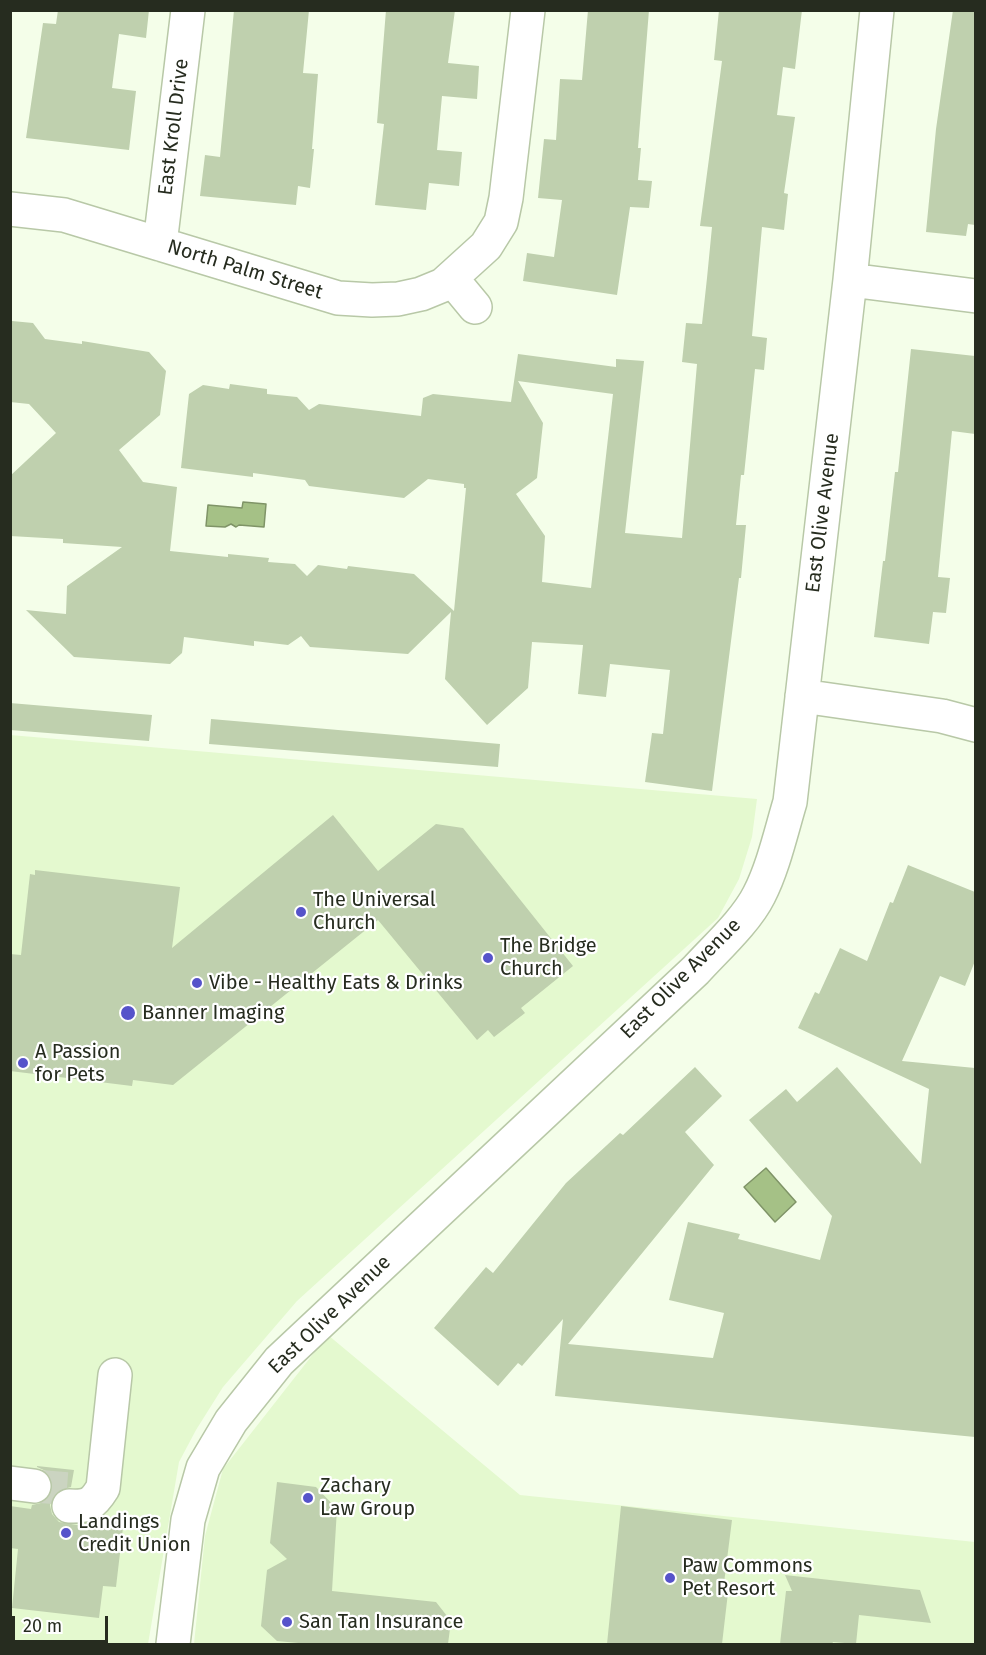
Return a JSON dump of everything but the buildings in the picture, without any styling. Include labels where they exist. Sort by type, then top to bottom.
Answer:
[{"type":"street","name":"East Kroll Drive","points":[[160,244],[188,10]]},
{"type":"street","name":"North Palm Street","points":[[10,209],[64,215],[338,298],[398,299],[421,294],[443,285],[461,269],[486,246],[501,222],[506,198],[528,10]]},
{"type":"street","name":"East Olive Avenue","points":[[172,1644],[188,1520],[203,1468],[231,1421],[279,1361],[696,970],[732,932],[759,896],[778,845],[790,802],[850,280],[877,10]]},
{"type":"street","points":[[461,269],[475,307]]},
{"type":"street","points":[[850,280],[975,296]]},
{"type":"street","points":[[802,696],[942,716],[975,725]]},
{"type":"street","points":[[70,1498],[83,1507],[94,1501],[103,1488],[115,1375]]},
{"type":"shaded area","points":[[243,502],[266,504],[264,527],[239,525],[236,527],[231,524],[225,527],[206,526],[208,505],[242,508]]},
{"type":"shaded area","points":[[10,735],[757,799],[752,837],[739,879],[718,918],[297,1301],[223,1387],[179,1462],[148,1644],[11,1644]]},
{"type":"shaded area","points":[[766,1168],[796,1202],[775,1222],[744,1187]]},
{"type":"shaded area","points":[[328,1335],[520,1495],[975,1542],[975,1644],[194,1644],[205,1536],[223,1469]]},
{"type":"tunnel","points":[[34,1486],[71,1489]]},
{"type":"place","name":"The Universal Church","points":[[301,912]]},
{"type":"place","name":"The Bridge Church","points":[[488,958]]},
{"type":"place","name":"Vibe - Healthy Eats & Drinks","points":[[197,983]]},
{"type":"place","name":"Banner Imaging","points":[[128,1013]]},
{"type":"place","name":"A Passion for Pets","points":[[23,1063]]},
{"type":"place","name":"Zachary Law Group","points":[[308,1498]]},
{"type":"place","name":"Landings Credit Union","points":[[66,1533]]},
{"type":"place","name":"Paw Commons Pet Resort","points":[[670,1578]]},
{"type":"place","name":"San Tan Insurance","points":[[287,1622]]}]
